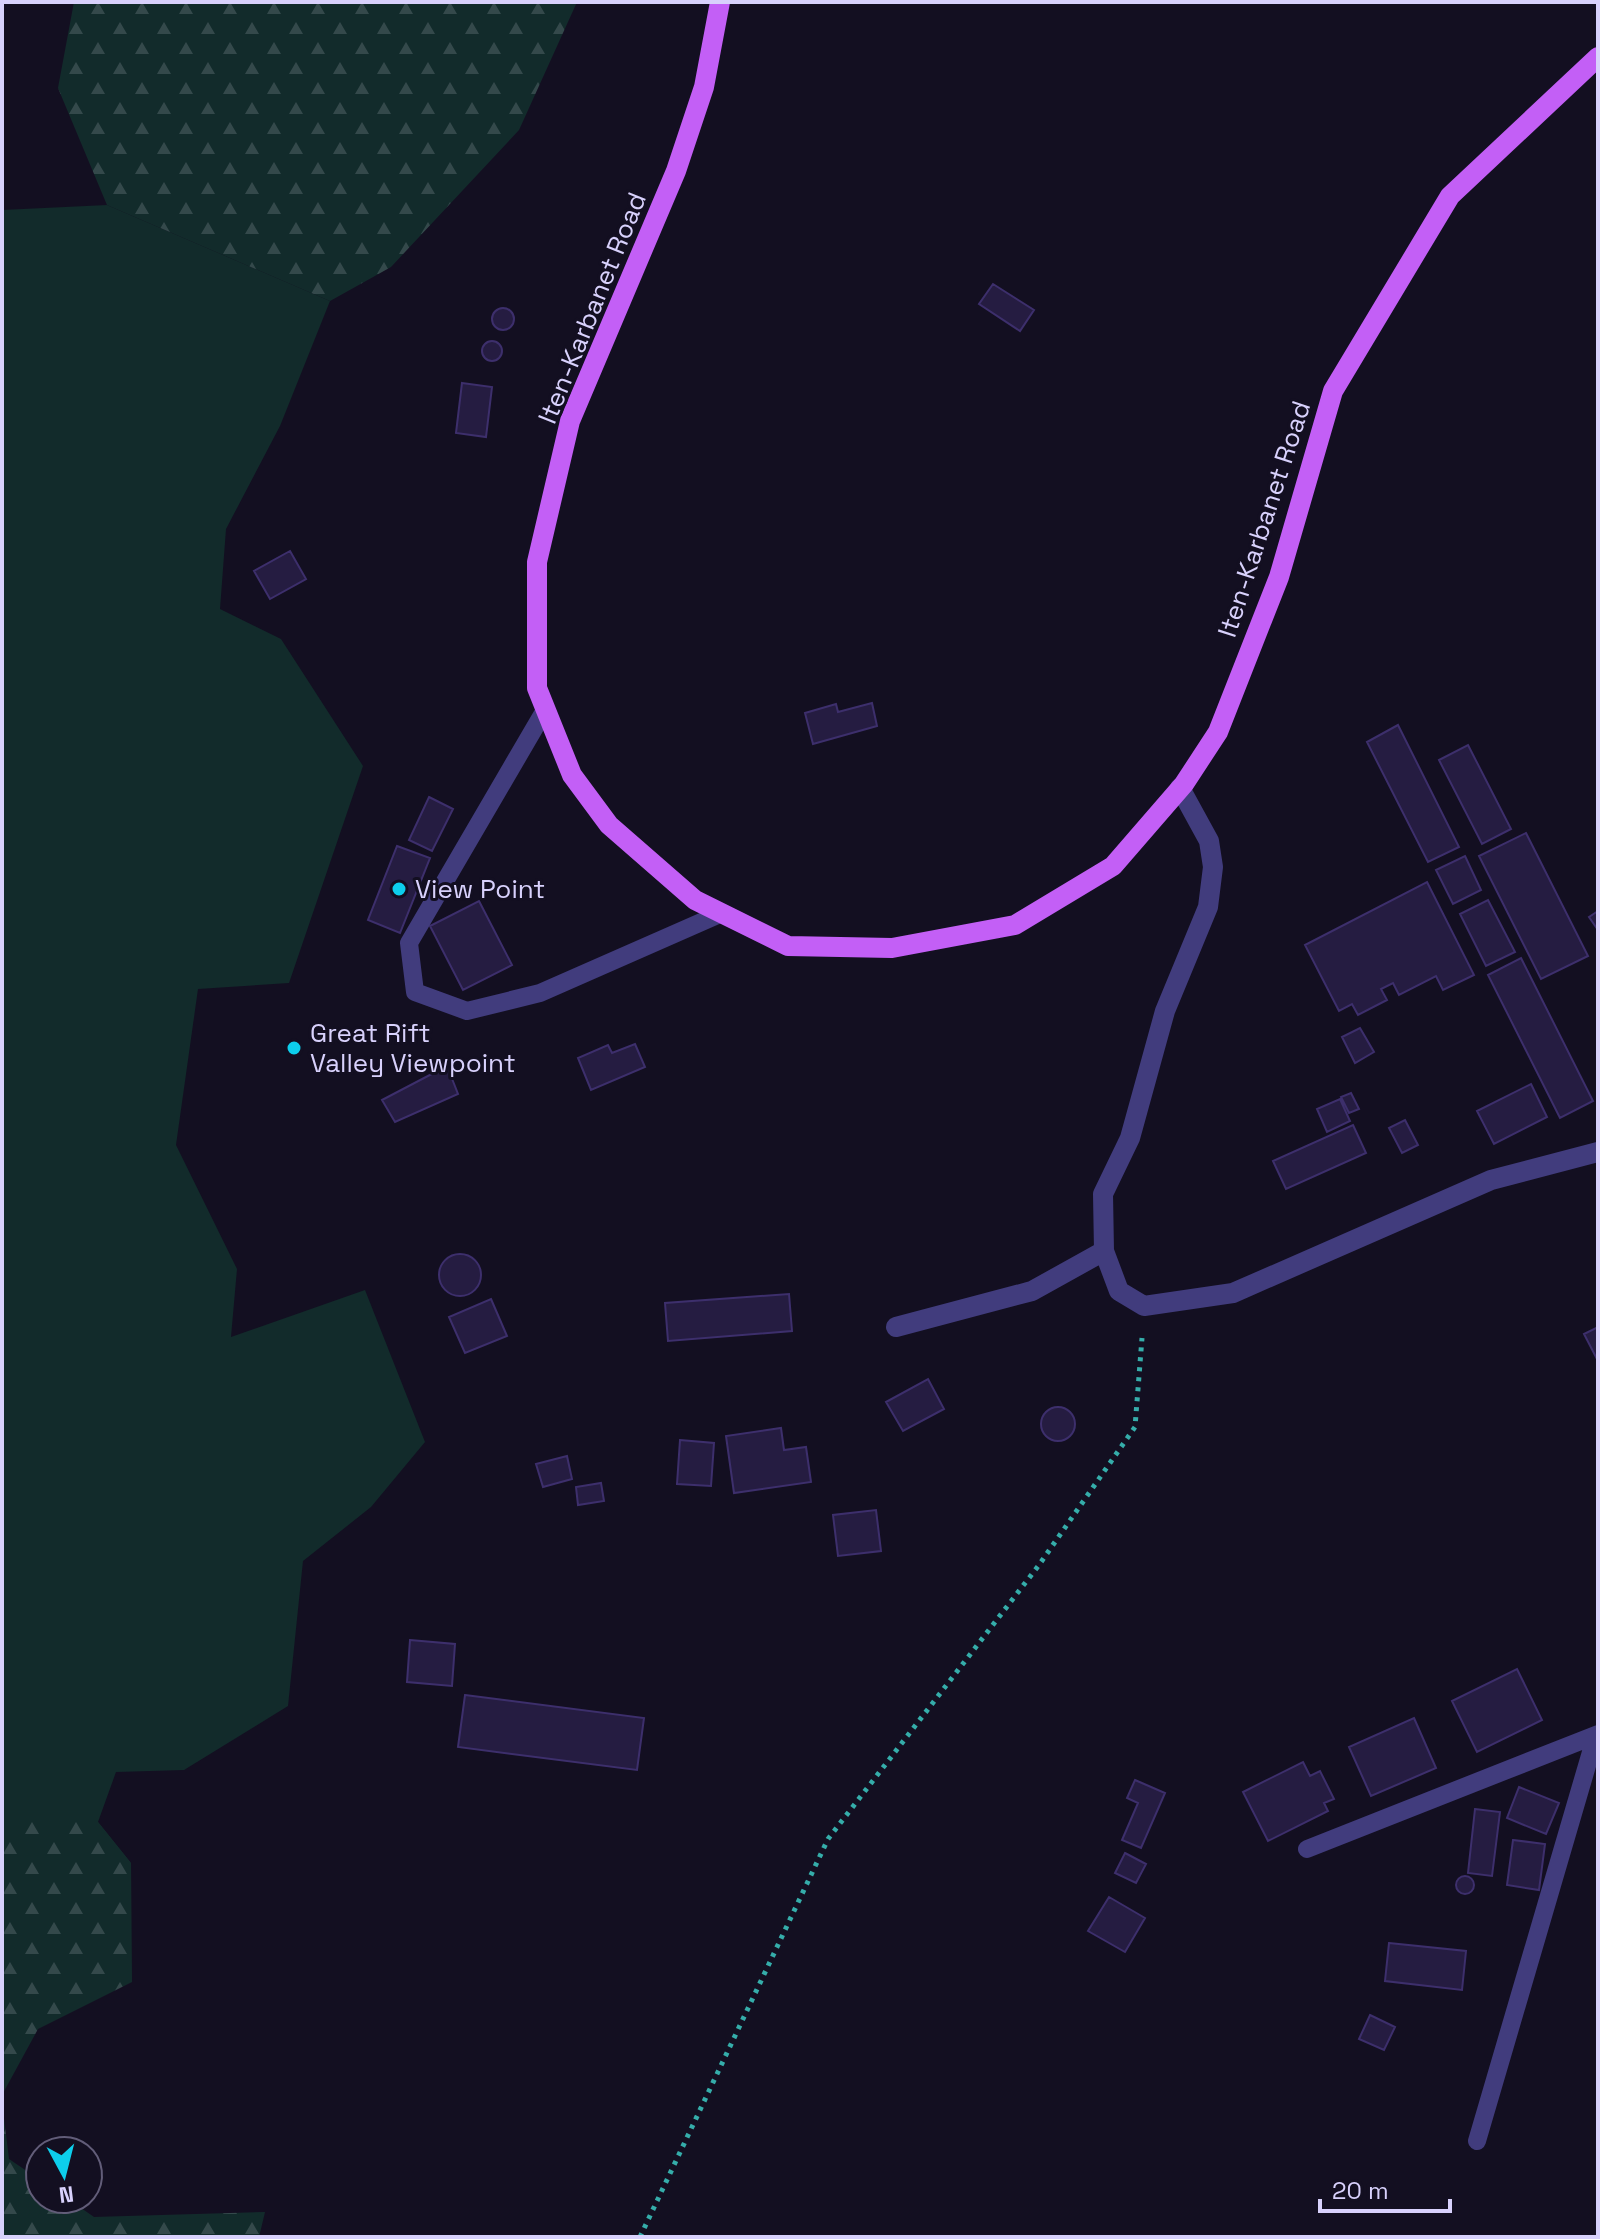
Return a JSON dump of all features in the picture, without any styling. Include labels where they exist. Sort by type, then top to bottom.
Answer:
[{"type":"main road","name":"Iten-Karbanet Road","points":[[720,2],[704,87],[676,171],[570,421],[537,562],[537,688],[572,775],[609,825],[695,900],[788,946],[892,948],[1015,925],[1113,866],[1180,788],[1218,732],[1273,591],[1333,391],[1450,196],[1598,57]]},
{"type":"street","points":[[1180,788],[1209,841],[1213,867],[1208,907],[1165,1011],[1130,1138],[1103,1194],[1104,1251],[1119,1291],[1144,1306],[1233,1293],[1491,1180],[1598,1152]]},
{"type":"street","points":[[896,1327],[1032,1291],[1104,1251]]},
{"type":"lane","points":[[545,710],[409,943],[415,992],[467,1011],[540,993],[722,913]]},
{"type":"lane","points":[[1307,1849],[1597,1735]]},
{"type":"lane","points":[[1477,2141],[1597,1735]]},
{"type":"path","points":[[640,2237],[828,1839],[1039,1565],[1135,1427],[1144,1306]]},
{"type":"green space","points":[[74,2],[577,2],[519,130],[391,267],[330,301],[107,205],[58,88]]},
{"type":"green space","points":[[107,205],[330,301],[280,426],[226,529],[220,609],[281,639],[363,766],[289,983],[198,989],[176,1145],[237,1269],[231,1337],[365,1290],[425,1442],[371,1507],[303,1561],[288,1706],[184,1770],[116,1772],[98,1822],[131,1863],[2,1821],[2,210]]},
{"type":"green space","points":[[2,1819],[98,1822],[131,1863],[132,1982],[38,2029],[2,2095]]},
{"type":"green space","points":[[2,2102],[9,2159],[24,2169],[24,2215],[94,2217],[265,2212],[259,2237],[2,2237]]},
{"type":"building","points":[[993,284],[1034,310],[1020,331],[979,304]]},
{"type":"building","points":[[503,308],[511,311],[514,319],[511,327],[503,330],[495,327],[492,319],[495,311]]},
{"type":"building","points":[[488,341],[496,341],[502,351],[496,361],[488,361],[482,355],[482,347]]},
{"type":"building","points":[[462,383],[492,387],[486,437],[456,433]]},
{"type":"building","points":[[290,551],[306,579],[270,599],[254,571]]},
{"type":"building","points":[[872,703],[877,726],[813,744],[805,713],[836,704],[838,712]]},
{"type":"building","points":[[1398,725],[1459,847],[1428,862],[1367,742]]},
{"type":"building","points":[[1468,745],[1511,829],[1482,844],[1439,760]]},
{"type":"building","points":[[429,797],[453,809],[432,851],[409,840]]},
{"type":"building","points":[[1526,833],[1588,956],[1541,979],[1479,856]]},
{"type":"building","name":"View Point","points":[[397,846],[430,858],[400,933],[368,920]]},
{"type":"building","points":[[1465,856],[1481,890],[1453,904],[1436,870]]},
{"type":"building","points":[[1427,882],[1474,975],[1443,990],[1436,976],[1399,995],[1393,983],[1381,989],[1387,1000],[1358,1015],[1352,1004],[1339,1011],[1305,945]]},
{"type":"building","points":[[1488,900],[1515,952],[1486,966],[1460,914]]},
{"type":"building","points":[[479,901],[512,965],[463,990],[430,926]]},
{"type":"building","points":[[1598,911],[1598,930],[1589,917]]},
{"type":"building","points":[[1521,958],[1593,1101],[1560,1118],[1488,975]]},
{"type":"building","points":[[1360,1028],[1374,1052],[1355,1063],[1342,1037]]},
{"type":"building","points":[[635,1044],[645,1067],[591,1090],[578,1058],[608,1045],[612,1053]]},
{"type":"building","points":[[447,1066],[458,1094],[395,1122],[382,1100]]},
{"type":"building","points":[[1531,1084],[1547,1117],[1494,1144],[1477,1111]]},
{"type":"building","points":[[1351,1093],[1359,1109],[1349,1113],[1341,1097]]},
{"type":"building","points":[[1340,1099],[1350,1121],[1327,1132],[1317,1109]]},
{"type":"building","points":[[1405,1120],[1418,1145],[1402,1153],[1389,1128]]},
{"type":"building","points":[[1353,1125],[1366,1153],[1286,1189],[1273,1161]]},
{"type":"building","points":[[460,1254],[475,1260],[481,1275],[475,1290],[460,1296],[445,1290],[439,1275],[445,1260]]},
{"type":"building","points":[[789,1294],[792,1331],[668,1341],[665,1303]]},
{"type":"building","points":[[491,1299],[507,1336],[465,1353],[449,1317]]},
{"type":"building","points":[[1598,1327],[1598,1361],[1584,1334]]},
{"type":"building","points":[[928,1379],[944,1409],[903,1431],[886,1402]]},
{"type":"building","points":[[1058,1407],[1070,1412],[1075,1424],[1070,1436],[1058,1441],[1046,1436],[1041,1424],[1046,1412]]},
{"type":"building","points":[[781,1428],[784,1450],[806,1447],[811,1482],[734,1493],[726,1436]]},
{"type":"building","points":[[680,1440],[714,1443],[711,1486],[677,1484]]},
{"type":"building","points":[[567,1456],[572,1479],[543,1487],[536,1464]]},
{"type":"building","points":[[601,1483],[604,1501],[578,1505],[576,1487]]},
{"type":"building","points":[[876,1510],[881,1551],[838,1556],[833,1515]]},
{"type":"building","points":[[410,1640],[455,1644],[452,1686],[407,1682]]},
{"type":"building","points":[[1517,1669],[1542,1720],[1477,1752],[1452,1701]]},
{"type":"building","points":[[465,1695],[644,1718],[637,1770],[458,1747]]},
{"type":"building","points":[[1414,1718],[1436,1768],[1371,1796],[1349,1747]]},
{"type":"building","points":[[1303,1762],[1310,1776],[1320,1771],[1334,1799],[1324,1803],[1328,1811],[1268,1841],[1243,1792]]},
{"type":"building","points":[[1135,1780],[1165,1793],[1141,1848],[1122,1840],[1138,1803],[1127,1798]]},
{"type":"building","points":[[1519,1787],[1559,1803],[1546,1834],[1507,1818]]},
{"type":"building","points":[[1475,1809],[1500,1812],[1492,1876],[1468,1873]]},
{"type":"building","points":[[1513,1840],[1545,1844],[1539,1890],[1507,1885]]},
{"type":"building","points":[[1125,1853],[1146,1864],[1136,1883],[1115,1873]]},
{"type":"building","points":[[1465,1876],[1474,1885],[1465,1894],[1456,1885]]},
{"type":"building","points":[[1109,1897],[1145,1918],[1125,1952],[1088,1931]]},
{"type":"building","points":[[1389,1943],[1466,1951],[1462,1990],[1385,1981]]},
{"type":"building","points":[[1370,2015],[1395,2027],[1384,2050],[1359,2039]]},
{"type":"place","name":"View Point","points":[[399,889]]},
{"type":"place","name":"Great Rift Valley Viewpoint","points":[[294,1048]]}]
